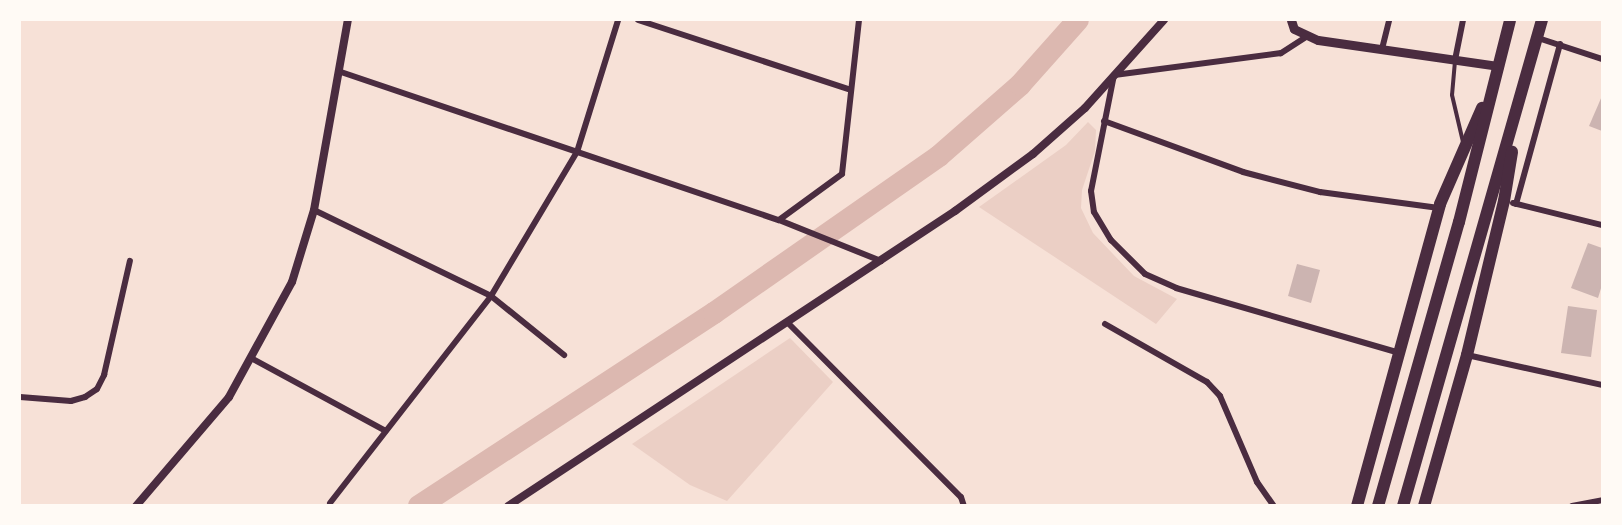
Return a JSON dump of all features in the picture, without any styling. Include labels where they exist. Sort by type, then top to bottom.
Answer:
[{"type":"highway","points":[[1378,506],[1510,20]]},
{"type":"highway","points":[[1403,506],[1542,20]]},
{"type":"highway","points":[[1538,35],[1548,20]]},
{"type":"highway","points":[[1357,506],[1401,353],[1439,208],[1464,144],[1491,91]]},
{"type":"highway","points":[[1425,506],[1510,202],[1520,98]]},
{"type":"main road","points":[[1291,20],[1294,29],[1306,38],[1499,66]]},
{"type":"street","points":[[136,506],[229,397],[292,282],[314,210],[348,20]]},
{"type":"street","points":[[330,503],[491,296],[577,152],[618,20]]},
{"type":"street","points":[[638,20],[851,90]]},
{"type":"street","points":[[778,220],[842,174],[859,20]]},
{"type":"street","points":[[508,506],[788,323],[1033,154],[1085,108],[1164,20]]},
{"type":"street","points":[[1382,49],[1389,20]]},
{"type":"street","points":[[1455,60],[1463,20]]},
{"type":"street","points":[[1538,35],[1602,59]]},
{"type":"street","points":[[1114,75],[1281,53],[1306,38]]},
{"type":"street","points":[[1560,45],[1510,202],[1602,225]]},
{"type":"street","points":[[338,71],[778,220],[877,260]]},
{"type":"street","points":[[1114,75],[1091,191],[1094,212],[1117,247],[1144,274],[1176,288],[1401,353]]},
{"type":"street","points":[[1104,121],[1243,172],[1320,192],[1439,208]]},
{"type":"street","points":[[314,210],[491,296],[564,354]]},
{"type":"street","points":[[20,397],[71,401],[85,398],[97,388],[104,375],[130,261]]},
{"type":"street","points":[[788,323],[961,497],[964,506]]},
{"type":"street","points":[[1105,324],[1160,352],[1207,382],[1220,396],[1257,482],[1274,506]]},
{"type":"street","points":[[1467,355],[1602,385]]},
{"type":"street","points":[[251,357],[386,431]]},
{"type":"street","points":[[1572,506],[1602,500]]},
{"type":"lane","points":[[1455,60],[1452,95],[1464,144]]},
{"type":"shaded area","points":[[1088,122],[1096,130],[1095,151],[1082,190],[1081,208],[1093,233],[1134,276],[1177,299],[1156,324],[979,207],[1066,145]]},
{"type":"shaded area","points":[[790,338],[833,382],[727,501],[690,485],[632,444]]},
{"type":"building","points":[[1602,96],[1602,131],[1589,126]]},
{"type":"building","points":[[1588,243],[1602,248],[1602,285],[1598,298],[1571,288]]},
{"type":"building","points":[[1297,264],[1320,270],[1311,303],[1288,296]]},
{"type":"building","points":[[1568,306],[1597,310],[1591,357],[1561,353]]},
{"type":"waterway","points":[[419,506],[714,313],[939,156],[1020,85],[1078,20]]}]
